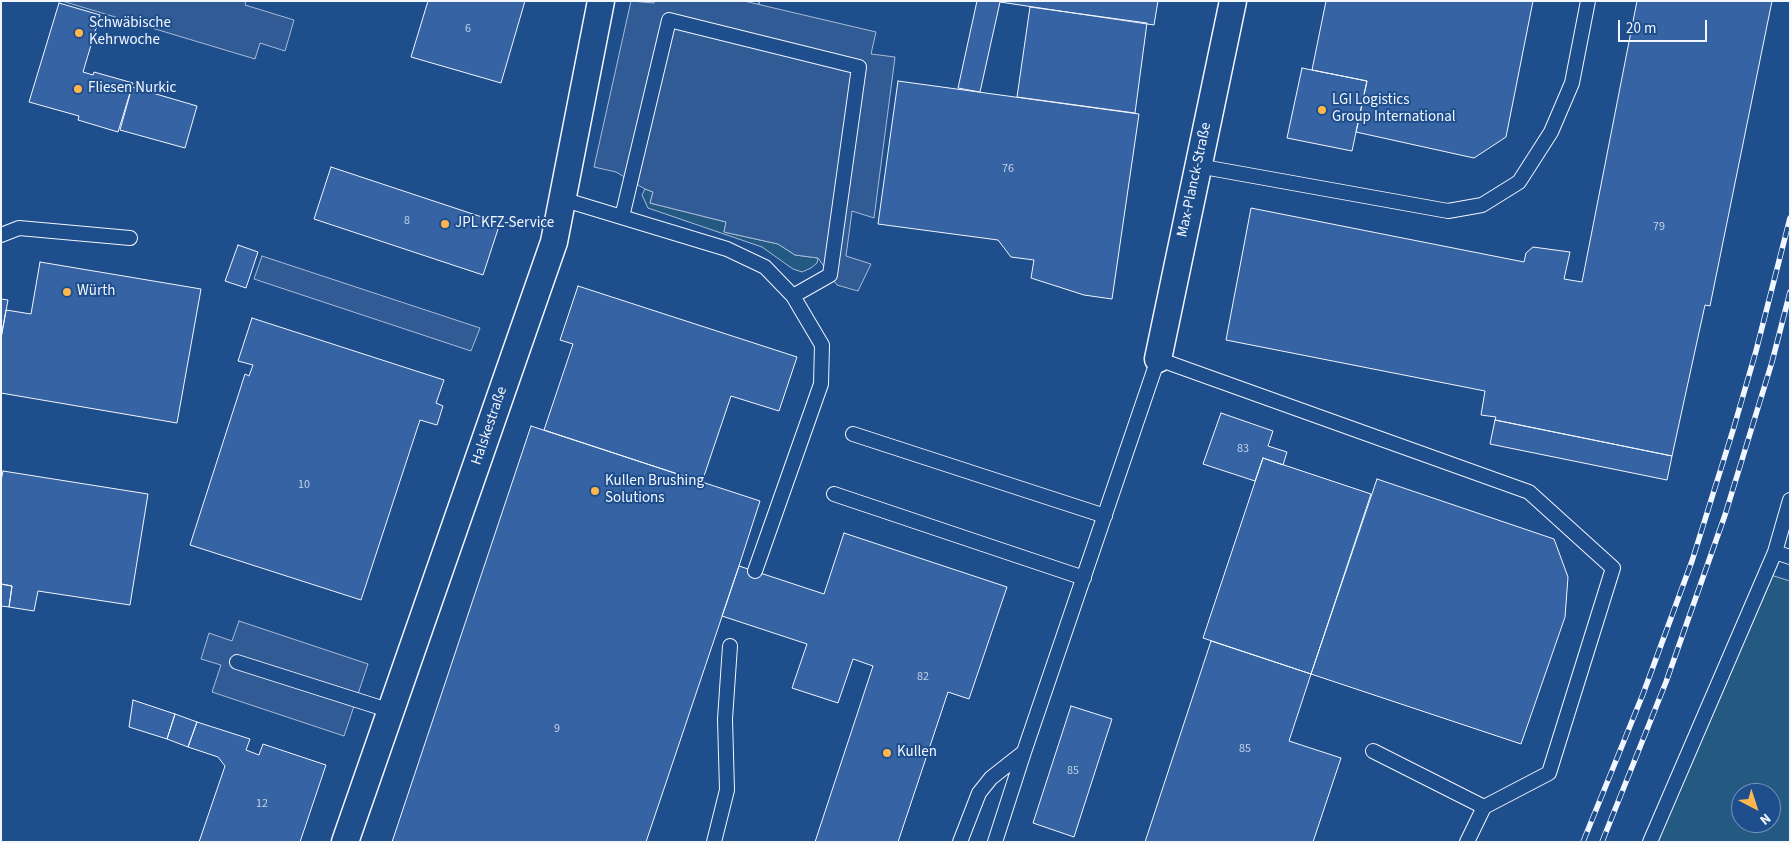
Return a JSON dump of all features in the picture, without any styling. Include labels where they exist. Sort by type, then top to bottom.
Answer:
[{"type":"street","name":"Halskestraße","points":[[346,842],[554,242],[601,1]]},
{"type":"street","name":"Max-Planck-Straße","points":[[1158,358],[1233,1]]},
{"type":"lane","points":[[1198,166],[1448,211],[1482,205],[1520,182],[1551,132],[1572,83],[1588,1]]},
{"type":"lane","points":[[622,217],[669,20],[859,67],[830,275],[793,296]]},
{"type":"lane","points":[[562,199],[727,249],[765,267],[793,296],[822,345],[821,384],[755,571]]},
{"type":"lane","points":[[1,235],[19,228],[130,238]]},
{"type":"lane","points":[[995,842],[1158,358],[1529,492],[1613,568],[1549,772],[1484,808],[1467,842]]},
{"type":"lane","points":[[853,434],[1105,516]]},
{"type":"lane","points":[[834,494],[1084,578]]},
{"type":"lane","points":[[1650,842],[1775,552],[1790,500]]},
{"type":"lane","points":[[1775,552],[1790,557]]},
{"type":"lane","points":[[714,842],[727,790],[725,719],[730,646]]},
{"type":"lane","points":[[237,662],[391,711]]},
{"type":"lane","points":[[960,842],[979,793],[991,778],[1024,752]]},
{"type":"lane","points":[[1373,752],[1484,808]]},
{"type":"shaded area","points":[[62,1],[246,1],[245,5],[294,20],[285,51],[260,43],[255,59]]},
{"type":"shaded area","points":[[631,1],[654,3],[655,1],[744,1],[876,32],[871,54],[895,57],[874,218],[852,211],[846,256],[871,264],[858,291],[837,285],[818,258],[795,255],[778,244],[724,232],[726,222],[650,203],[653,192],[616,172],[594,167]]},
{"type":"shaded area","points":[[645,189],[653,192],[650,203],[726,222],[724,232],[778,244],[795,255],[818,258],[817,263],[802,272],[793,269],[762,247],[648,208],[642,195]]},
{"type":"shaded area","points":[[262,256],[480,328],[471,351],[254,279]]},
{"type":"shaded area","points":[[1761,572],[1790,581],[1790,842],[1650,842]]},
{"type":"shaded area","points":[[239,621],[368,664],[344,736],[212,692],[221,665],[201,659],[209,633],[232,641]]},
{"type":"building","points":[[428,1],[525,1],[501,83],[411,57]]},
{"type":"building","points":[[977,1],[1158,1],[1154,25],[1000,2],[980,92],[958,88]]},
{"type":"building","points":[[1326,1],[1533,1],[1506,137],[1474,158],[1356,132],[1367,81],[1312,70]]},
{"type":"building","points":[[1637,1],[1772,1],[1710,306],[1705,305],[1672,456],[1495,420],[1496,417],[1481,415],[1485,391],[1226,340],[1251,208],[1524,262],[1526,253],[1533,247],[1570,252],[1564,279],[1582,282]]},
{"type":"building","points":[[59,3],[100,15],[83,72],[93,75],[94,72],[133,83],[118,132],[78,120],[79,116],[29,102]]},
{"type":"building","points":[[1030,7],[1147,23],[1135,113],[1017,97]]},
{"type":"building","points":[[1302,68],[1367,81],[1352,151],[1287,138]]},
{"type":"building","points":[[898,81],[1139,114],[1112,299],[1084,295],[1031,278],[1034,260],[1011,257],[998,240],[878,224]]},
{"type":"building","points":[[132,87],[197,106],[185,148],[120,130]]},
{"type":"building","points":[[331,167],[500,223],[483,275],[314,219]]},
{"type":"building","points":[[238,245],[258,252],[246,288],[225,281]]},
{"type":"building","points":[[40,262],[201,289],[177,423],[1,393],[1,338],[6,310],[31,314]]},
{"type":"building","points":[[578,286],[797,357],[779,411],[731,396],[702,482],[544,430],[573,344],[560,340]]},
{"type":"building","points":[[1,299],[8,300],[1,338]]},
{"type":"building","points":[[252,318],[444,380],[436,403],[443,406],[437,425],[420,420],[361,600],[190,545],[245,374],[249,376],[253,365],[238,361]]},
{"type":"building","points":[[1221,413],[1273,431],[1268,446],[1287,452],[1283,465],[1263,458],[1255,481],[1203,464]]},
{"type":"building","points":[[1495,420],[1672,456],[1667,480],[1490,444]]},
{"type":"building","points":[[531,426],[760,501],[739,566],[646,842],[392,842]]},
{"type":"building","points":[[1263,458],[1371,494],[1311,674],[1203,638]]},
{"type":"building","points":[[3,471],[148,494],[130,605],[38,591],[34,611],[9,607],[12,586],[1,584],[1,481]]},
{"type":"building","points":[[1377,479],[1554,539],[1568,577],[1565,617],[1521,744],[1311,674]]},
{"type":"building","points":[[844,533],[1007,587],[969,699],[948,692],[898,842],[815,842],[873,666],[853,659],[838,703],[792,688],[807,644],[722,616],[739,566],[824,594]]},
{"type":"building","points":[[1,584],[12,586],[9,607],[1,606]]},
{"type":"building","points":[[1211,641],[1311,674],[1289,741],[1341,758],[1313,842],[1145,842]]},
{"type":"building","points":[[133,700],[175,714],[167,739],[129,727]]},
{"type":"building","points":[[1071,706],[1112,719],[1074,837],[1033,823]]},
{"type":"building","points":[[175,714],[197,722],[188,747],[167,739]]},
{"type":"building","points":[[197,722],[250,739],[246,750],[259,755],[263,744],[326,765],[300,842],[199,842],[225,766],[218,757],[188,747]]},
{"type":"railway","points":[[1583,842],[1643,694],[1692,561],[1756,351],[1790,218]]},
{"type":"railway","points":[[1602,842],[1666,682],[1725,515],[1772,362],[1790,292]]},
{"type":"place","name":"Schwäbische Kehrwoche","points":[[79,33]]},
{"type":"place","name":"Fliesen Nurkic","points":[[78,89]]},
{"type":"place","name":"LGI Logistics Group International","points":[[1322,110]]},
{"type":"place","name":"JPL KFZ-Service","points":[[445,224]]},
{"type":"place","name":"Würth","points":[[67,292]]},
{"type":"place","name":"Kullen Brushing Solutions","points":[[595,491]]},
{"type":"place","name":"Kullen","points":[[887,753]]}]
